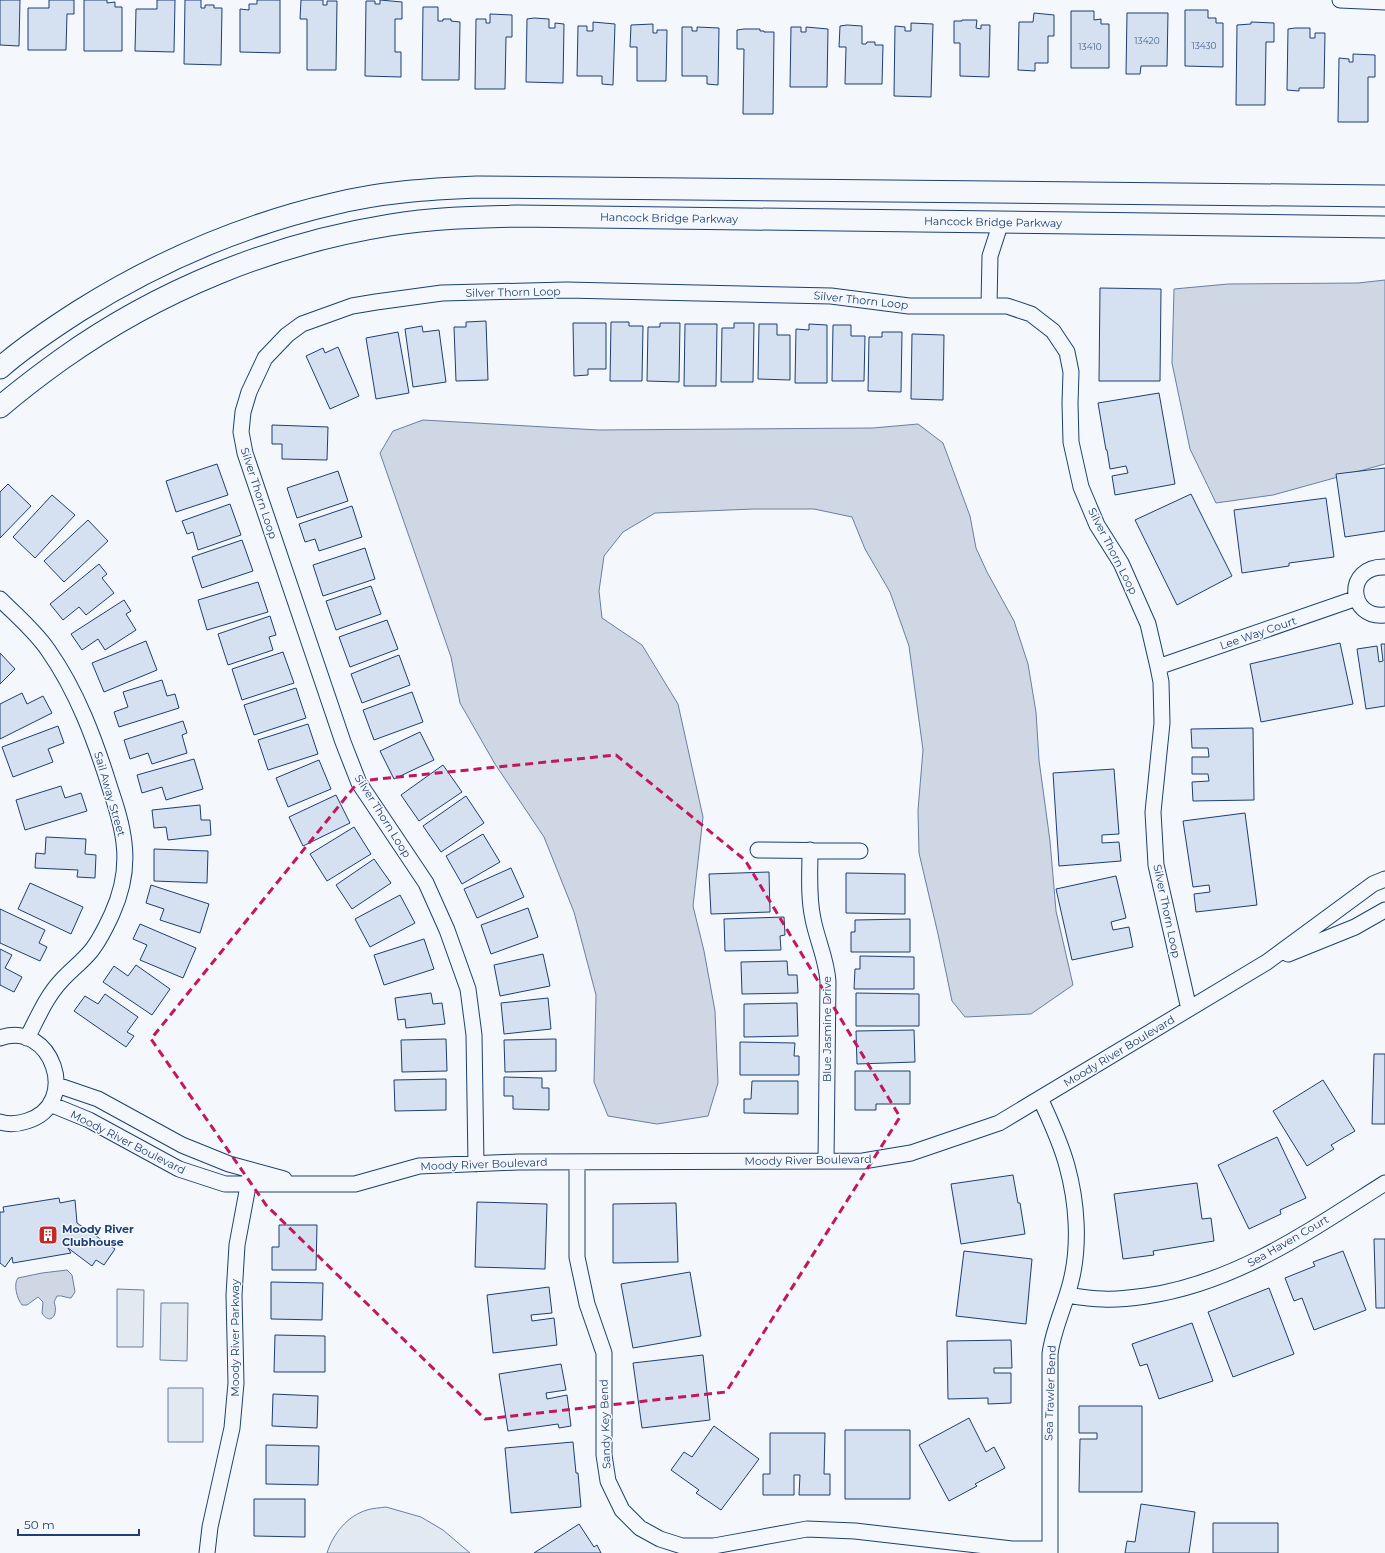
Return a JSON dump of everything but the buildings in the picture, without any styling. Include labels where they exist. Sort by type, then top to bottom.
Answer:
[{"type":"main road","points":[[0,368],[62,322],[109,292],[173,259],[224,237],[279,218],[335,203],[391,193],[477,187],[1385,196]]},
{"type":"main road","points":[[599,188],[599,218]]},
{"type":"main road","name":"Hancock Bridge Parkway","points":[[0,407],[32,380],[86,342],[115,324],[172,293],[232,267],[263,256],[326,238],[390,225],[445,218],[517,216],[1385,227]]},
{"type":"street","points":[[1340,0],[1385,2]]},
{"type":"street","points":[[989,306],[990,256],[1001,222]]},
{"type":"street","name":"Silver Thorn Loop","points":[[476,1164],[474,1035],[468,989],[447,930],[426,883],[359,783],[341,735],[245,453],[242,432],[243,412],[249,392],[265,358],[282,340],[302,324],[352,306],[442,293],[566,290],[823,295],[909,306],[1008,306],[1031,314],[1053,331],[1067,352],[1071,372],[1071,442],[1081,487],[1097,525],[1121,563],[1148,624],[1158,667],[1161,682],[1162,723],[1153,812],[1156,865],[1189,1009]]},
{"type":"street","points":[[1385,567],[1374,567],[1366,570],[1360,576],[1356,584],[1357,598],[1363,609],[1370,614],[1385,615]]},
{"type":"street","name":"Lee Way Court","points":[[1158,667],[1357,598]]},
{"type":"street","name":"Sail Away Street","points":[[0,599],[44,645],[69,684],[94,741],[122,826],[124,844],[123,880],[118,899],[105,929],[90,952],[60,982],[39,1015],[27,1038]]},
{"type":"street","points":[[758,850],[860,850]]},
{"type":"street","name":"Blue Jasmine Drive","points":[[810,850],[811,905],[813,919],[827,971],[828,982],[826,1161]]},
{"type":"street","name":"Moody River Boulevard","points":[[50,1104],[89,1120],[179,1169],[225,1184],[249,1177],[302,1184],[355,1184],[419,1166],[578,1162],[863,1161],[911,1153],[999,1122],[1267,962],[1373,884],[1385,879]]},
{"type":"street","points":[[1342,908],[1355,927]]},
{"type":"street","name":"Moody River Boulevard","points":[[1267,962],[1355,927],[1385,910]]},
{"type":"street","points":[[0,1038],[4,1036],[18,1036],[33,1041],[45,1050],[53,1063],[57,1078],[57,1085],[50,1104],[45,1110],[33,1119],[18,1124],[0,1122]]},
{"type":"street","name":"Moody River Boulevard","points":[[57,1085],[98,1099],[182,1145],[229,1164],[249,1177]]},
{"type":"street","name":"Sea Trawler Bend","points":[[1040,1098],[1067,1165],[1074,1202],[1075,1242],[1074,1262],[1067,1295],[1054,1332],[1050,1354],[1049,1551]]},
{"type":"street","name":"Sandy Key Bend","points":[[578,1162],[577,1257],[587,1304],[604,1353],[604,1455],[608,1481],[622,1510],[640,1528],[660,1539],[682,1546],[714,1546],[807,1529],[855,1531],[1012,1549],[1049,1551]]},
{"type":"street","name":"Moody River Parkway","points":[[207,1553],[210,1527],[232,1428],[236,1383],[234,1295],[237,1245],[249,1177]]},
{"type":"street","name":"Sea Haven Court","points":[[1067,1295],[1104,1299],[1130,1298],[1163,1293],[1221,1277],[1252,1264],[1280,1249],[1385,1184]]},
{"type":"highlighted area","points":[[616,755],[745,860],[900,1117],[726,1392],[485,1419],[266,1205],[151,1039],[359,781]]},
{"type":"shaded area","points":[[1385,280],[1385,464],[1273,495],[1216,503],[1190,449],[1172,363],[1174,289],[1228,284],[1358,283]]},
{"type":"shaded area","points":[[423,420],[598,430],[873,428],[918,424],[943,443],[970,516],[976,548],[987,572],[1014,621],[1028,664],[1036,712],[1039,760],[1050,841],[1056,911],[1073,985],[1031,1014],[965,1017],[952,1001],[919,853],[918,810],[923,750],[909,646],[890,592],[865,549],[852,517],[814,509],[754,509],[655,513],[623,532],[604,556],[599,591],[602,618],[642,645],[678,704],[703,817],[693,906],[704,951],[715,1011],[718,1083],[708,1116],[657,1124],[608,1116],[594,1082],[596,995],[574,912],[544,837],[495,764],[460,703],[451,657],[380,453],[393,431]]},
{"type":"shaded area","points":[[67,1270],[72,1275],[75,1292],[71,1298],[57,1296],[54,1302],[55,1315],[51,1319],[45,1317],[42,1313],[43,1302],[38,1297],[27,1305],[22,1305],[16,1292],[18,1278]]},
{"type":"shaded area","points":[[117,1289],[144,1290],[143,1347],[117,1347]]},
{"type":"shaded area","points":[[161,1303],[188,1303],[187,1361],[160,1360]]},
{"type":"shaded area","points":[[168,1388],[203,1388],[203,1442],[168,1442]]},
{"type":"shaded area","points":[[386,1507],[421,1517],[443,1530],[470,1553],[327,1553],[333,1539],[347,1521],[367,1510]]},
{"type":"place","name":"Moody River Clubhouse","points":[[48,1235]]}]
